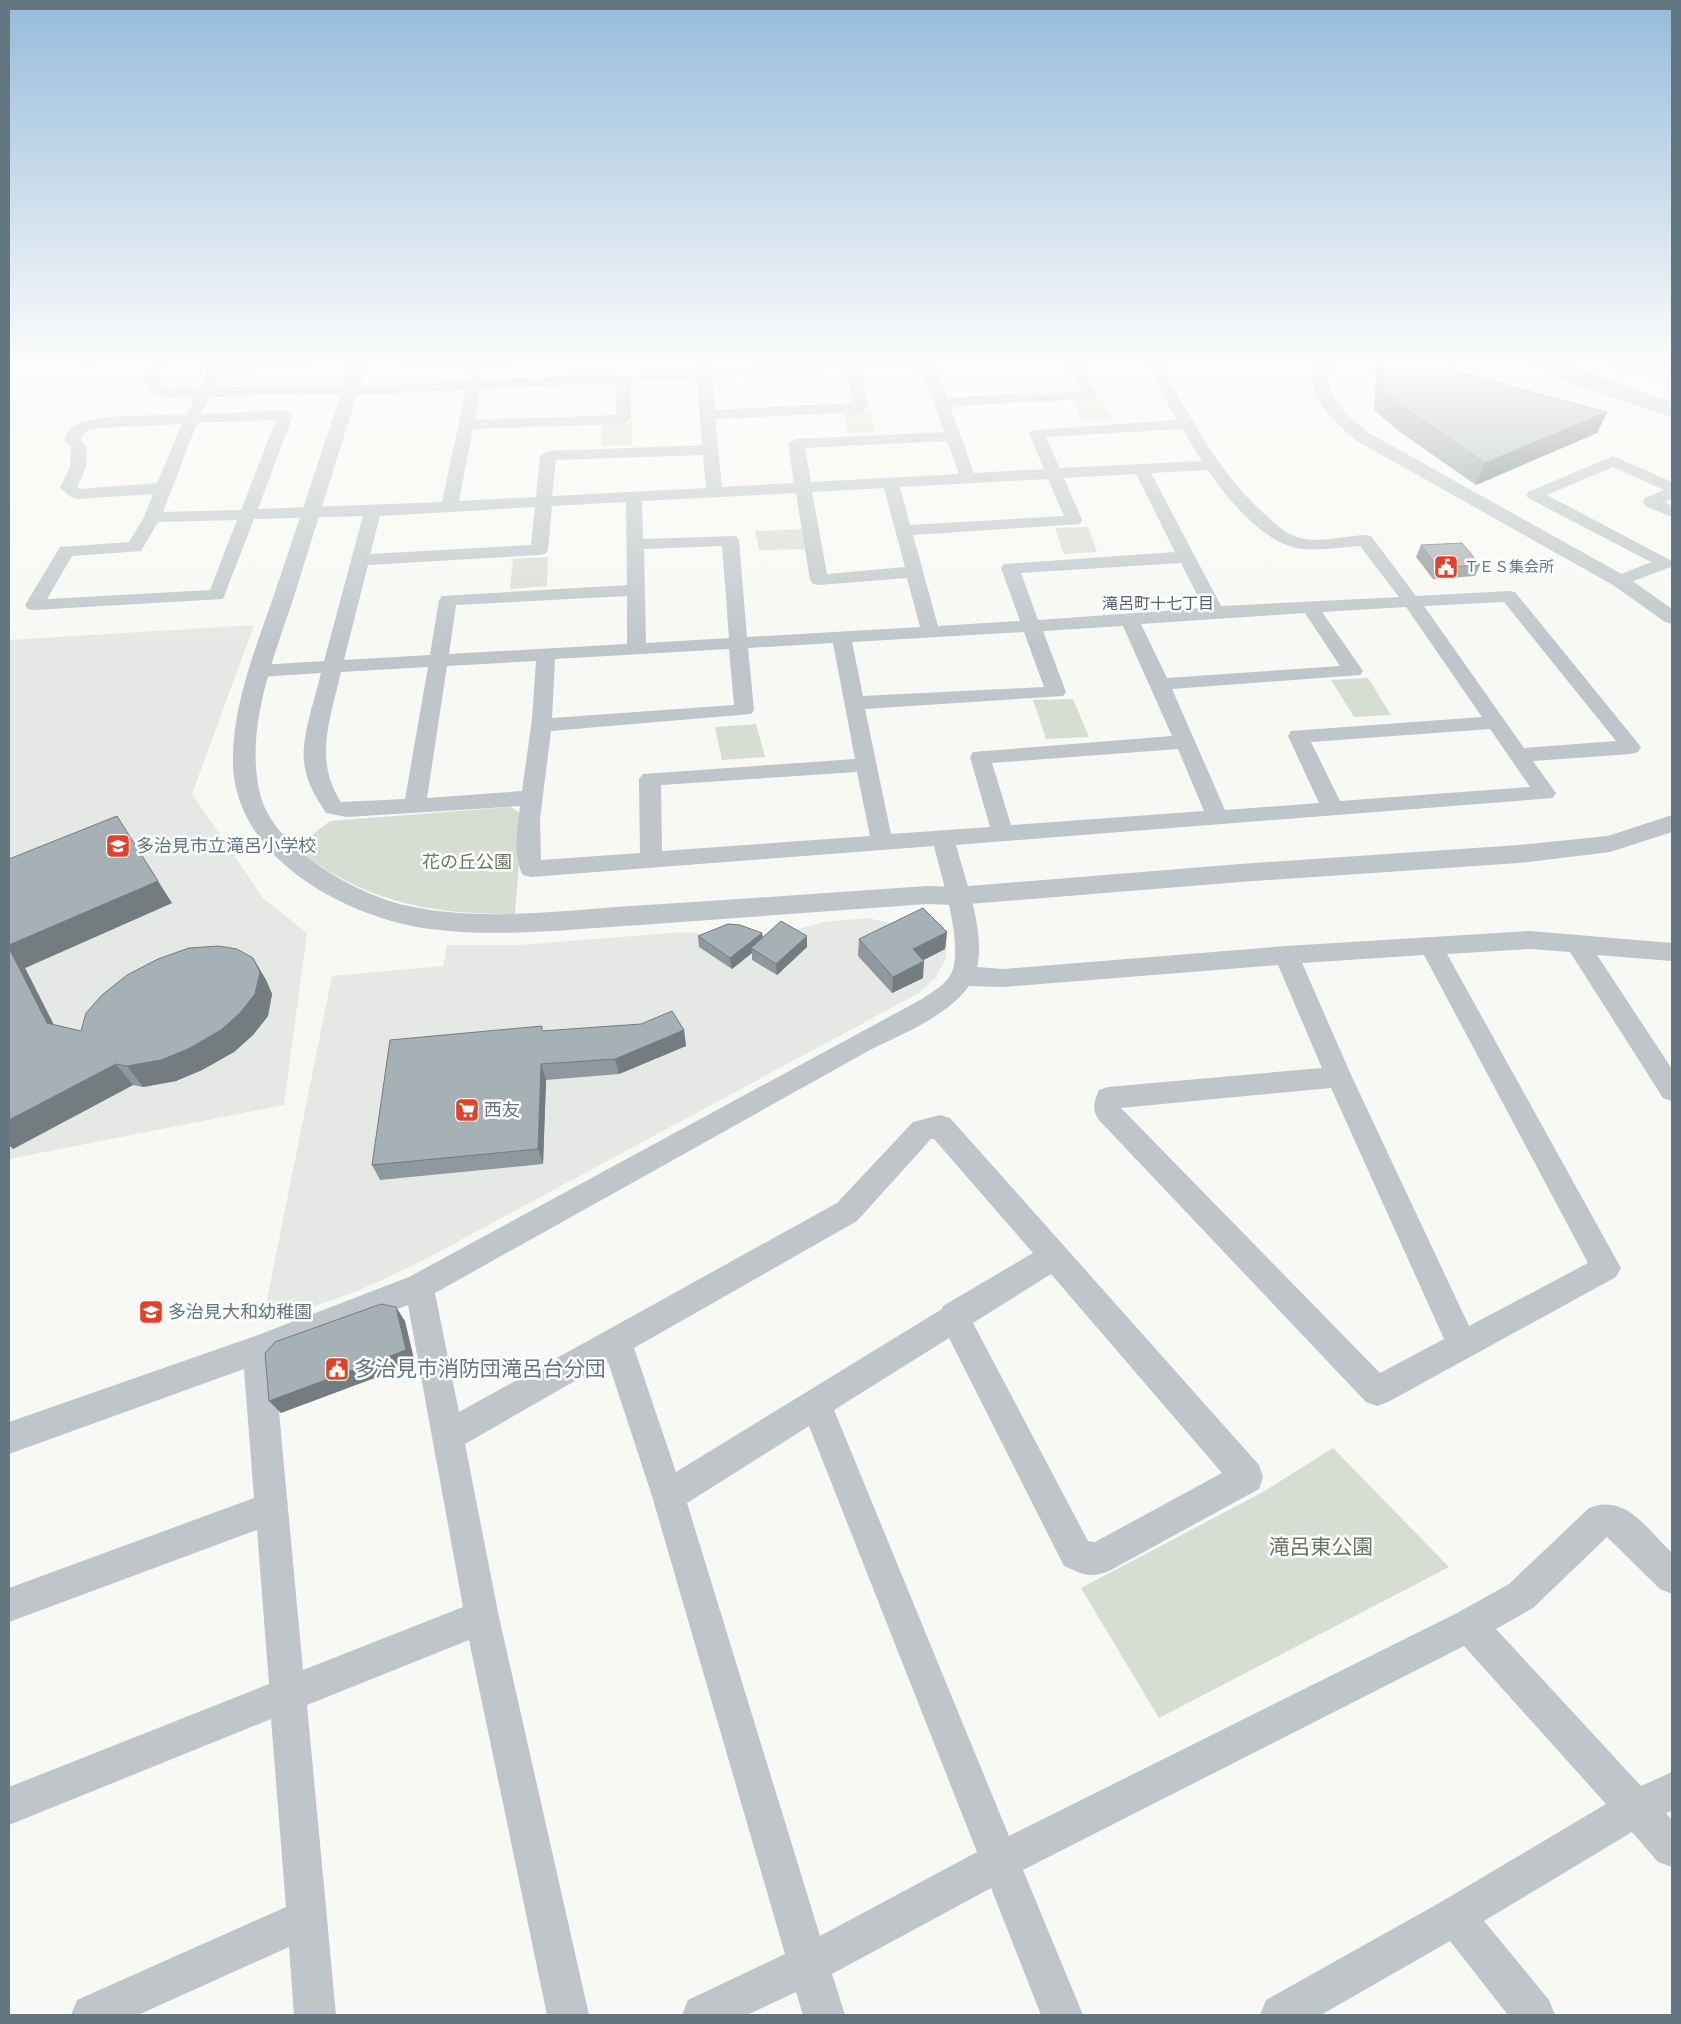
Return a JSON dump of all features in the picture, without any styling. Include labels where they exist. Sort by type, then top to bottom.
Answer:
[{"type":"street","points":[[78,458],[78,467],[68,488],[77,494],[163,488]]},
{"type":"street","points":[[175,458],[152,516],[135,547],[66,551],[34,605],[217,595],[269,458]]},
{"type":"street","points":[[328,458],[260,671],[244,742],[247,790],[260,824],[290,857],[318,878],[380,907],[426,919],[482,923],[543,922],[927,894],[957,896],[1240,873],[1519,854],[1610,844],[1672,823]]},
{"type":"street","points":[[450,506],[460,458]]},
{"type":"street","points":[[359,560],[539,550],[548,458]]},
{"type":"street","points":[[709,458],[714,491]]},
{"type":"street","points":[[798,458],[819,580],[914,572]]},
{"type":"street","points":[[961,458],[968,478]]},
{"type":"street","points":[[904,530],[1074,520],[1047,458]]},
{"type":"street","points":[[546,655],[542,725],[532,798],[529,858],[531,870],[1545,793],[1521,755],[1412,602],[1365,540],[1305,544],[1292,542],[1281,536],[1240,501],[1208,458]]},
{"type":"street","points":[[1401,458],[1620,581],[1672,618]]},
{"type":"street","points":[[1668,565],[1534,495],[1612,461],[1672,488]]},
{"type":"street","points":[[152,516],[310,513],[543,502],[714,491],[803,488],[1212,465]]},
{"type":"street","points":[[1141,469],[1215,612]]},
{"type":"street","points":[[891,483],[930,630]]},
{"type":"street","points":[[1672,493],[1651,502],[1672,512]]},
{"type":"street","points":[[634,496],[637,648]]},
{"type":"street","points":[[373,510],[332,668],[314,750],[315,768],[324,793],[334,808],[415,806],[532,798]]},
{"type":"street","points":[[542,725],[744,710],[740,643],[730,540],[636,544]]},
{"type":"street","points":[[854,703],[1056,692],[1010,568],[1186,557]]},
{"type":"street","points":[[1620,581],[1668,565]]},
{"type":"street","points":[[415,806],[440,662],[448,600],[635,590]]},
{"type":"street","points":[[260,671],[440,662],[930,630],[1130,620],[1215,612],[1509,596],[1631,747],[1521,755]]},
{"type":"street","points":[[1160,684],[1353,671],[1310,607]]},
{"type":"street","points":[[1130,620],[1186,742],[1217,817]]},
{"type":"street","points":[[841,636],[865,765],[882,843]]},
{"type":"street","points":[[1333,809],[1298,736],[1496,722]]},
{"type":"street","points":[[1004,835],[980,756],[1186,742]]},
{"type":"street","points":[[651,860],[650,779],[865,765]]},
{"type":"street","points":[[9,1438],[258,1350],[419,1287],[843,1052],[910,1018],[951,991],[963,976],[968,952],[967,931],[944,840]]},
{"type":"street","points":[[963,976],[1003,978],[1286,955],[1530,940],[1672,952]]},
{"type":"street","points":[[1339,1077],[1108,1098],[1107,1111],[1377,1391],[1606,1268],[1430,945]]},
{"type":"street","points":[[1578,945],[1672,1090]]},
{"type":"street","points":[[1286,955],[1339,1077],[1462,1344]]},
{"type":"street","points":[[449,1435],[847,1212],[924,1130],[940,1126],[1247,1477],[1097,1558],[1086,1558],[1076,1554],[954,1316]]},
{"type":"street","points":[[668,1496],[954,1316],[1054,1256]]},
{"type":"street","points":[[419,1287],[449,1435],[482,1616],[568,2015]]},
{"type":"street","points":[[616,1341],[668,1496],[824,2015]]},
{"type":"street","points":[[258,1350],[316,2015]]},
{"type":"street","points":[[816,1404],[1062,2015]]},
{"type":"street","points":[[9,1605],[272,1508]]},
{"type":"street","points":[[703,2015],[809,1964],[999,1862],[1469,1625],[1521,1596],[1601,1520],[1614,1520],[1672,1577]]},
{"type":"street","points":[[9,1806],[482,1616]]},
{"type":"street","points":[[1469,1625],[1672,1848]]},
{"type":"street","points":[[1290,2013],[1636,1808],[1672,1790]]},
{"type":"street","points":[[1455,1916],[1534,2015]]},
{"type":"street","points":[[92,2015],[307,1918]]},
{"type":"shaded area","name":"多治見市立滝呂小学校","points":[[254,625],[192,794],[263,898],[307,933],[284,1105],[9,1159],[9,640]]},
{"type":"shaded area","points":[[868,918],[889,923],[943,924],[947,942],[946,958],[935,978],[919,993],[418,1263],[360,1290],[270,1322],[264,1315],[332,976],[443,966],[447,945],[519,945],[684,932],[763,939],[824,922]]},
{"type":"green space","points":[[1088,527],[1097,552],[1064,554],[1055,528]]},
{"type":"green space","points":[[807,529],[811,549],[759,550],[755,531]]},
{"type":"green space","points":[[548,557],[547,586],[510,589],[513,559]]},
{"type":"green space","points":[[1368,678],[1391,715],[1354,717],[1331,680]]},
{"type":"green space","points":[[1073,699],[1089,737],[1046,739],[1033,700]]},
{"type":"green space","points":[[756,724],[765,757],[722,760],[715,727]]},
{"type":"green space","name":"花の丘公園","points":[[511,807],[523,815],[515,914],[454,912],[398,901],[346,881],[320,866],[295,848],[330,821]]},
{"type":"green space","name":"滝呂東公園","points":[[1333,1448],[1449,1567],[1159,1718],[1081,1588],[1263,1492]]},
{"type":"building","points":[[1478,458],[1496,458],[1485,463]]},
{"type":"building","points":[[1462,543],[1480,565],[1438,568],[1421,545]]},
{"type":"building","points":[[117,816],[158,881],[9,945],[9,859]]},
{"type":"building","points":[[923,908],[947,932],[913,949],[924,961],[893,977],[859,939]]},
{"type":"building","points":[[781,921],[807,936],[776,964],[751,948]]},
{"type":"building","points":[[728,924],[740,925],[762,933],[730,958],[698,936]]},
{"type":"building","points":[[219,946],[237,949],[253,958],[260,972],[255,994],[240,1013],[221,1030],[188,1049],[161,1060],[127,1066],[116,1064],[9,1120],[9,948],[47,1023],[81,1031],[86,1013],[102,995],[127,975],[158,959],[189,948]]},
{"type":"building","name":"西友","points":[[672,1011],[684,1030],[615,1059],[541,1064],[538,1149],[372,1165],[390,1040],[542,1026],[542,1031],[641,1024]]},
{"type":"building","name":"多治見市消防団滝呂台分団","points":[[381,1304],[396,1307],[406,1350],[269,1401],[265,1353],[275,1342]]},
{"type":"place","name":"ＴＥＳ集会所","points":[[1446,567]]},
{"type":"place","name":"多治見市立滝呂小学校","points":[[118,846]]},
{"type":"place","name":"西友","points":[[467,1110]]},
{"type":"place","name":"多治見大和幼稚園","points":[[151,1312]]},
{"type":"place","name":"多治見市消防団滝呂台分団","points":[[337,1369]]},
{"type":"district","name":"滝呂町十七丁目","points":[[1158,603]]}]
